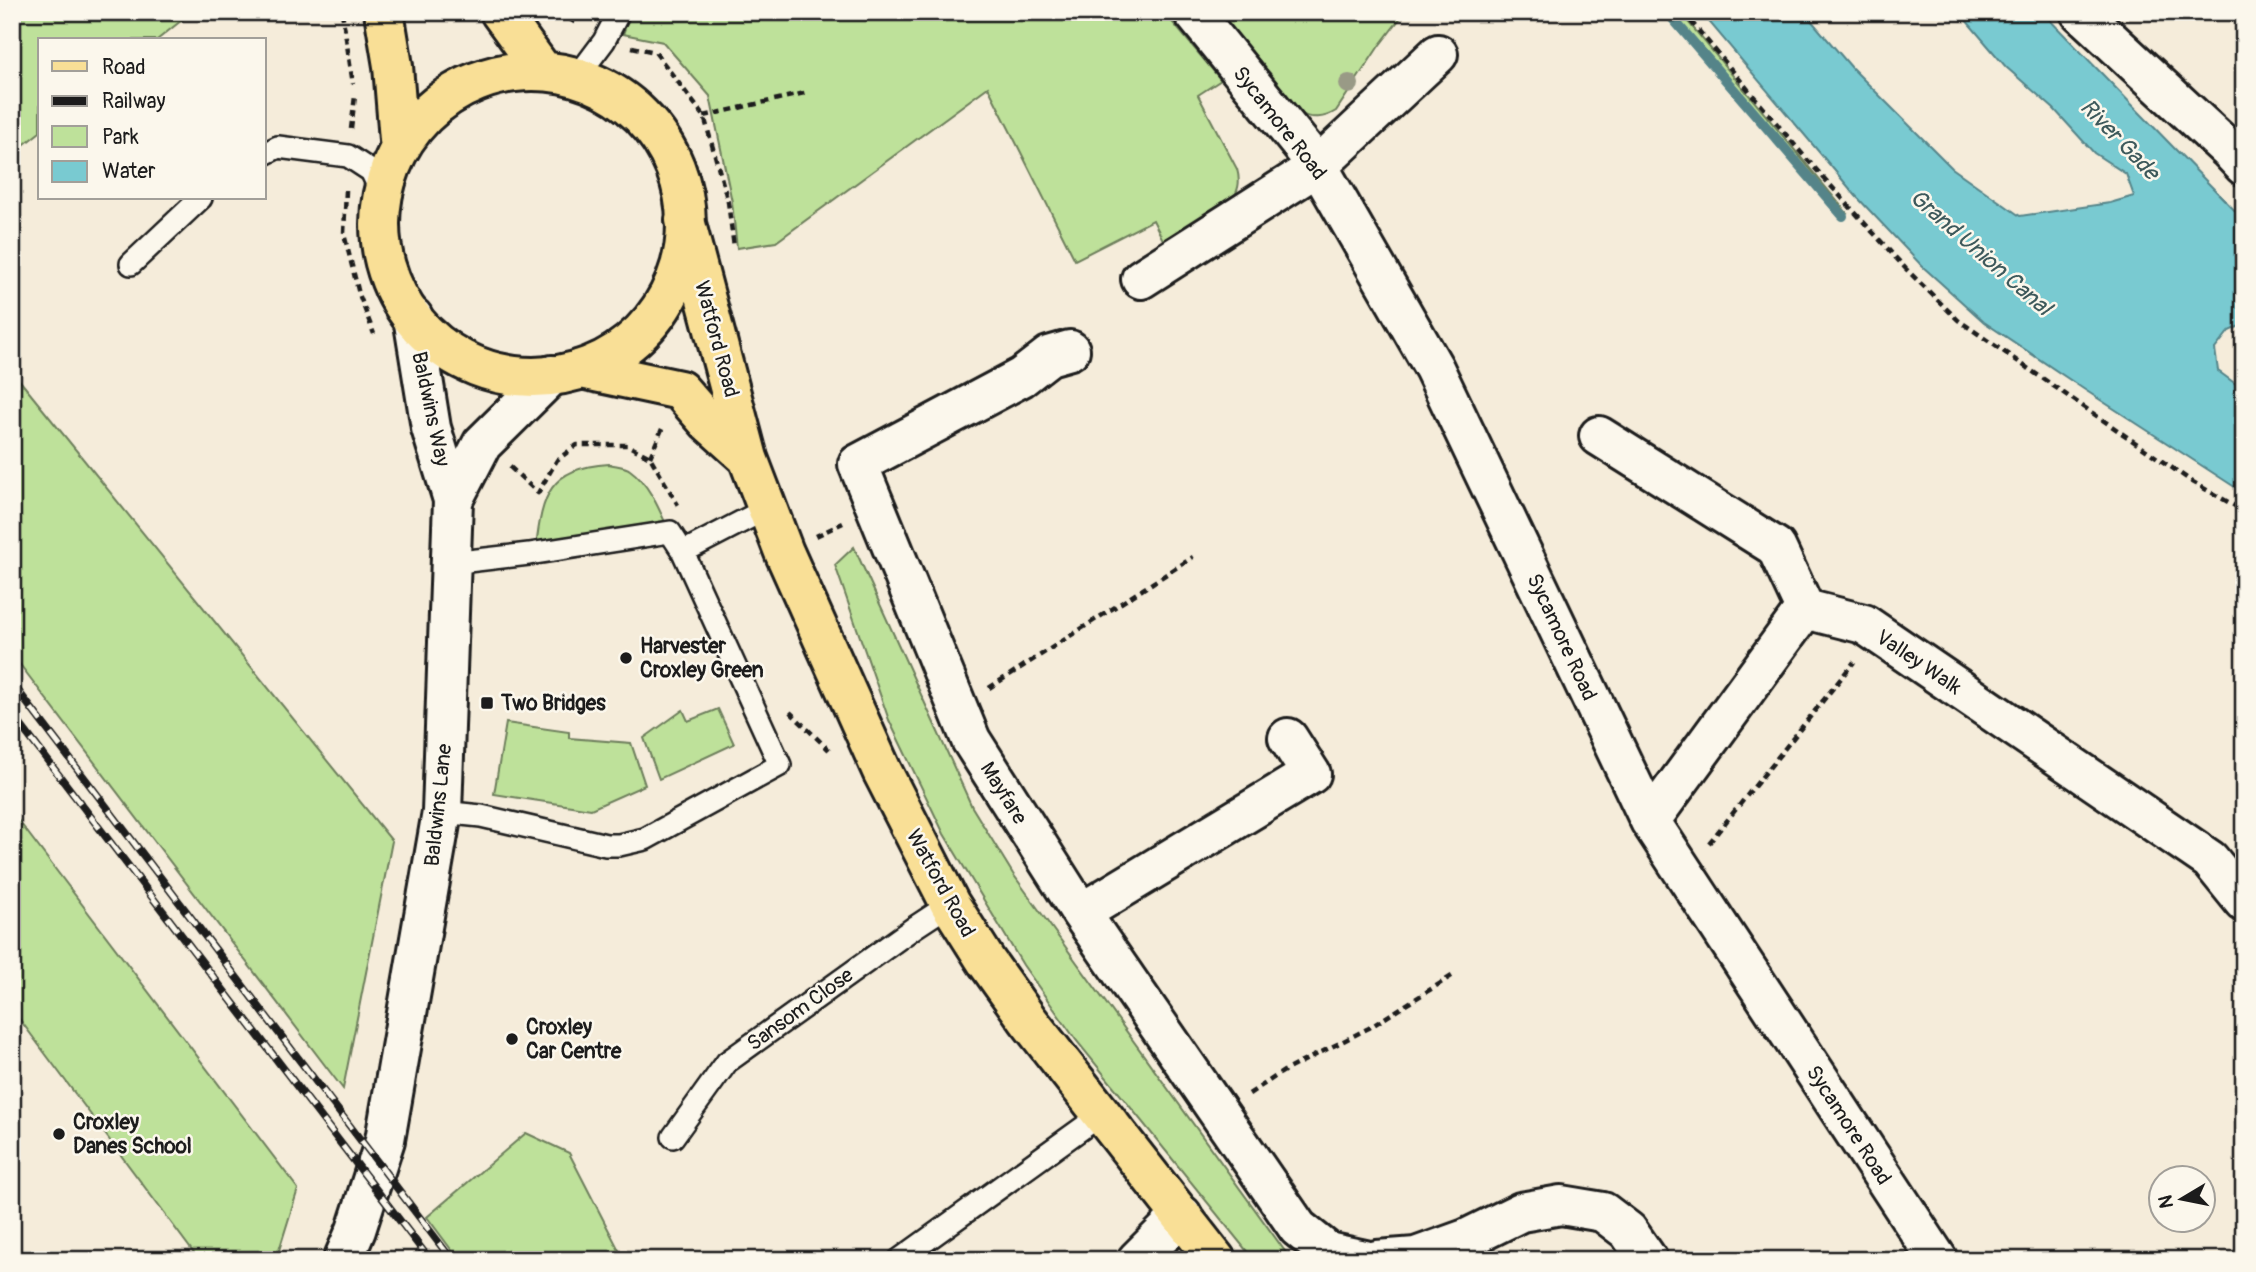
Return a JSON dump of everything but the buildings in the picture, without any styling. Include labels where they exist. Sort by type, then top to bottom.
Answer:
[{"type":"main road","points":[[383,12],[393,66],[398,140]]},
{"type":"main road","points":[[500,12],[559,73]]},
{"type":"main road","points":[[559,73],[611,89],[647,118],[659,134],[675,170],[685,220],[678,277],[662,309],[641,332],[615,351],[566,372],[515,376],[480,366],[450,352],[427,336],[413,317],[391,279],[381,248],[378,214],[388,164],[398,140],[423,118],[454,97],[513,74],[559,73]]},
{"type":"main road","name":"Watford Road","points":[[685,220],[748,458],[766,509],[881,771],[950,904],[986,961],[1028,1020],[1216,1260]]},
{"type":"main road","name":"Watford Road","points":[[566,372],[680,390],[708,422],[748,458]]},
{"type":"street","name":"Sycamore Road","points":[[1193,12],[1318,166],[1434,368],[1650,821],[1938,1260]]},
{"type":"street","points":[[2080,12],[2244,166]]},
{"type":"street","points":[[1142,279],[1318,166],[1438,54]]},
{"type":"street","name":"Baldwins Way","points":[[413,317],[431,428],[453,500]]},
{"type":"street","name":"Mayfare","points":[[1070,350],[1049,356],[1022,377],[858,464],[971,740],[1081,913],[1298,1228],[1328,1252],[1365,1260]]},
{"type":"street","name":"Baldwins Lane","points":[[343,1260],[356,1230],[385,1140],[442,812],[453,500],[482,444],[566,372]]},
{"type":"street","points":[[1599,436],[1776,547],[1805,609],[1650,821]]},
{"type":"street","name":"Valley Walk","points":[[1805,609],[1864,624],[2210,860],[2244,902]]},
{"type":"street","points":[[1081,913],[1311,774],[1287,738]]},
{"type":"street","points":[[1377,1260],[1416,1257],[1466,1239],[1521,1212],[1561,1205],[1603,1212],[1628,1231],[1648,1260]]},
{"type":"street","points":[[1137,1260],[1182,1215]]},
{"type":"lane","points":[[559,73],[604,41],[619,12]]},
{"type":"lane","points":[[266,153],[278,147],[348,156],[371,171],[382,194]]},
{"type":"lane","points":[[131,264],[199,200]]},
{"type":"lane","points":[[683,552],[766,509]]},
{"type":"lane","points":[[442,812],[481,816],[606,845],[619,845],[645,839],[780,765],[683,552],[670,532],[451,563]]},
{"type":"lane","name":"Sansom Close","points":[[673,1137],[727,1062],[950,904]]},
{"type":"lane","points":[[900,1260],[1102,1114]]},
{"type":"path","points":[[559,12],[604,41],[655,52],[704,116],[728,202],[735,254]]},
{"type":"path","points":[[1683,12],[1812,165],[1906,269],[1958,320],[2191,481],[2244,511]]},
{"type":"path","points":[[704,116],[809,92]]},
{"type":"path","points":[[538,493],[557,460],[577,445],[626,445],[650,457],[702,541]]},
{"type":"path","points":[[784,552],[876,506]]},
{"type":"path","points":[[956,703],[993,687],[1193,557]]},
{"type":"path","points":[[1684,874],[1877,633]]},
{"type":"path","points":[[781,704],[847,768],[881,771]]},
{"type":"path","points":[[1220,1115],[1284,1070],[1369,1028],[1455,974]]},
{"type":"green space","points":[[12,12],[192,12],[160,38],[38,38],[38,134],[12,154]]},
{"type":"green space","points":[[631,12],[1164,12],[1221,80],[1198,95],[1237,169],[1237,191],[1231,203],[1163,240],[1153,220],[1075,260],[988,87],[776,242],[737,248],[732,202],[710,96],[663,42],[623,34]]},
{"type":"green space","points":[[1216,12],[1405,12],[1336,111],[1323,117],[1313,117],[1300,113]]},
{"type":"green space","points":[[1664,12],[1680,12],[1847,213],[1843,216]]},
{"type":"green space","points":[[12,371],[392,841],[343,1089],[12,654]]},
{"type":"green space","points":[[609,464],[628,469],[644,484],[672,538],[536,548],[542,513],[552,488],[561,478],[573,471]]},
{"type":"green space","points":[[854,547],[972,807],[1013,874],[1287,1254],[1294,1260],[1254,1260],[1076,1040],[1023,965],[944,834],[889,720],[835,565]]},
{"type":"green space","points":[[718,709],[734,744],[659,779],[644,738],[683,710],[688,721]]},
{"type":"green space","points":[[506,723],[569,732],[569,738],[631,743],[645,785],[591,809],[494,794]]},
{"type":"green space","points":[[12,812],[298,1189],[276,1260],[199,1260],[12,1009]]},
{"type":"green space","points":[[526,1133],[569,1153],[624,1260],[459,1260],[427,1217]]},
{"type":"water","points":[[1701,12],[1804,12],[1852,68],[1952,168],[2020,216],[2110,203],[2134,196],[2126,174],[2094,153],[2054,109],[2006,67],[1959,12],[2042,12],[2244,220],[2244,324],[2229,331],[2215,349],[2218,371],[2244,390],[2244,493],[1984,322],[1922,266],[1856,196]]},
{"type":"waterway","points":[[1667,12],[1843,216]]},
{"type":"railway","points":[[12,683],[452,1260]]},
{"type":"railway","points":[[12,714],[430,1260]]},
{"type":"place","name":"Harvester Croxley Green","points":[[626,658]]},
{"type":"place","name":"Two Bridges","points":[[487,703]]},
{"type":"place","name":"Croxley Car Centre","points":[[512,1039]]},
{"type":"place","name":"Croxley Danes School","points":[[59,1134]]},
{"type":"water label","name":"River Gade","points":[[2120,139]]},
{"type":"water label","name":"Grand Union Canal","points":[[1981,252]]}]
